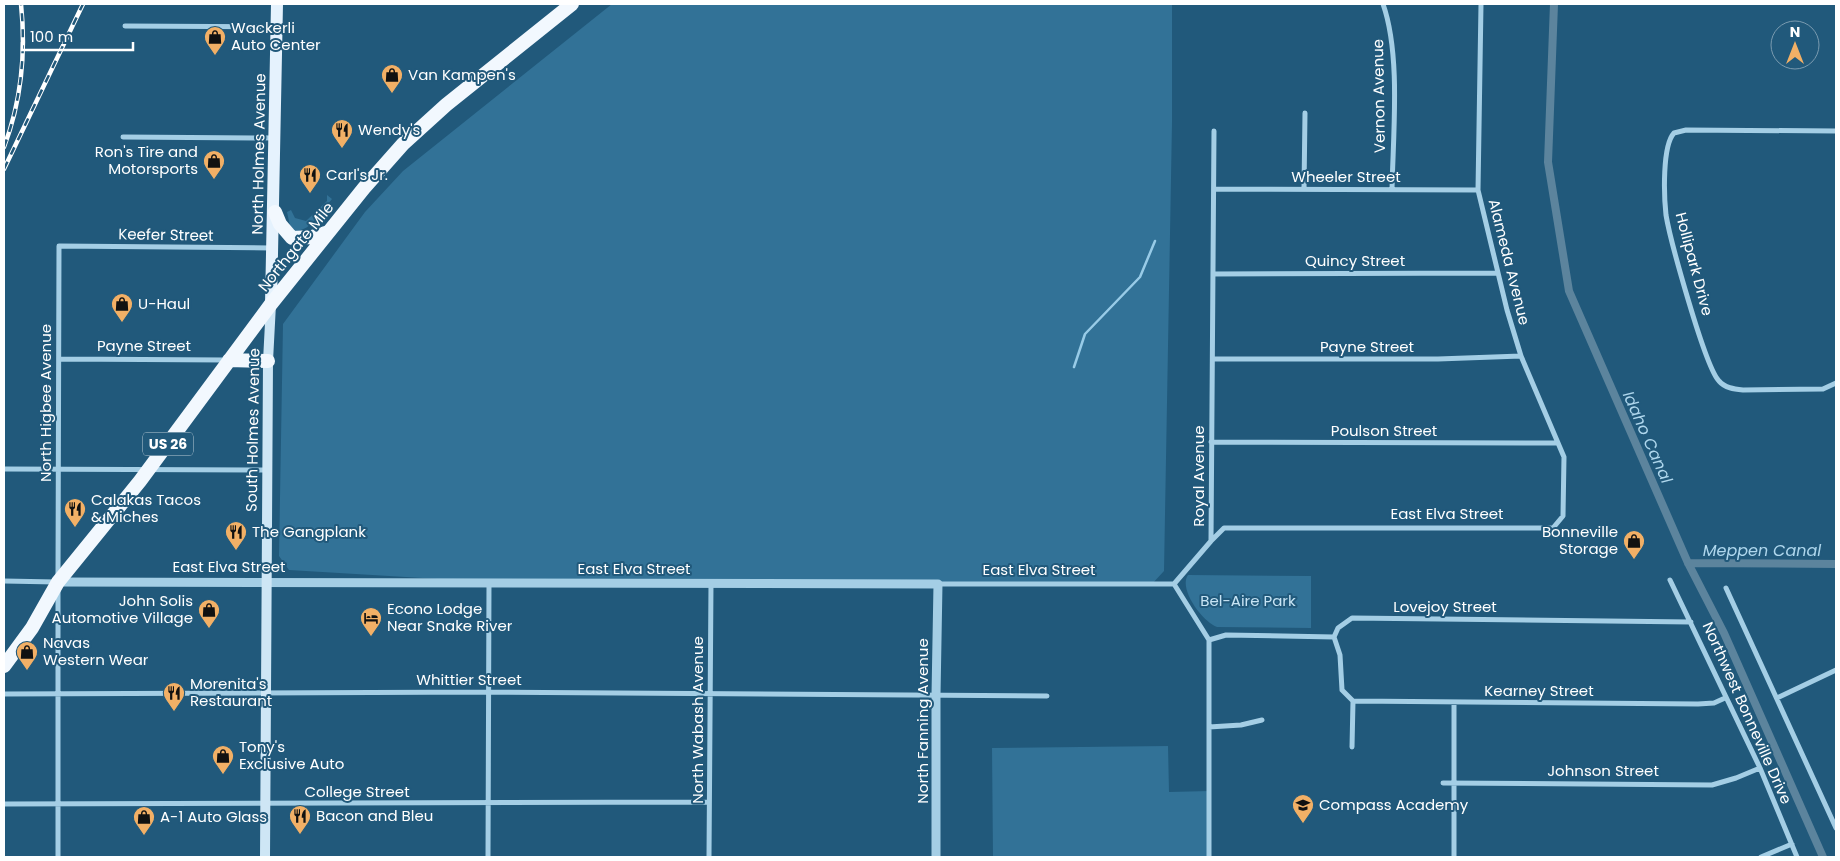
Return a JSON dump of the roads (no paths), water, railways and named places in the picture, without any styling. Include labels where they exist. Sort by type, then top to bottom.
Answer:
[{"type":"highway","name":"Northgate Mile","points":[[58,582],[149,470],[271,304],[364,188],[412,135],[493,65],[572,4]]},
{"type":"highway","points":[[274,212],[280,224],[292,238],[305,238],[329,232]]},
{"type":"highway","points":[[229,360],[268,360]]},
{"type":"highway","name":"US 26","points":[[4,666],[32,628],[58,582]]},
{"type":"main road","name":"North Holmes Avenue","points":[[271,304],[274,248],[277,4]]},
{"type":"main road","name":"South Holmes Avenue","points":[[265,857],[268,360],[271,304]]},
{"type":"street","name":"Vernon Avenue","points":[[1383,4],[1392,37],[1392,190]]},
{"type":"street","name":"Alameda Avenue","points":[[1481,4],[1478,190],[1521,356],[1564,457],[1563,516]]},
{"type":"street","points":[[125,26],[277,27]]},
{"type":"street","points":[[1304,189],[1305,113]]},
{"type":"street","name":"Hollipark Drive","points":[[1836,131],[1686,130],[1674,133],[1666,145],[1666,206],[1669,226],[1711,370],[1720,382],[1732,389],[1823,389],[1836,382]]},
{"type":"street","name":"Royal Avenue","points":[[1174,584],[1212,540],[1214,131]]},
{"type":"street","points":[[123,137],[276,138]]},
{"type":"street","name":"Wheeler Street","points":[[1214,188],[1478,190]]},
{"type":"street","name":"Keefer Street","points":[[59,246],[274,248]]},
{"type":"street","name":"North Higbee Avenue","points":[[58,695],[59,246]]},
{"type":"street","name":"Quincy Street","points":[[1213,274],[1498,272]]},
{"type":"street","name":"Payne Street","points":[[1212,359],[1438,360],[1521,356]]},
{"type":"street","name":"Payne Street","points":[[59,359],[229,360]]},
{"type":"street","name":"Poulson Street","points":[[1211,442],[1557,444]]},
{"type":"street","points":[[4,470],[268,470]]},
{"type":"street","name":"East Elva Street","points":[[1212,540],[1224,528],[1553,528],[1563,516]]},
{"type":"street","name":"Northwest Bonneville Drive","points":[[1670,580],[1760,768],[1797,857]]},
{"type":"street","points":[[4,581],[58,582]]},
{"type":"street","name":"East Elva Street","points":[[58,582],[1174,584]]},
{"type":"street","points":[[488,857],[489,582]]},
{"type":"street","name":"North Wabash Avenue","points":[[709,857],[711,583]]},
{"type":"street","name":"North Fanning Avenue","points":[[936,857],[938,584]]},
{"type":"street","points":[[1174,584],[1209,640],[1209,857]]},
{"type":"street","points":[[1726,588],[1836,828]]},
{"type":"street","name":"Lovejoy Street","points":[[1334,637],[1338,628],[1352,618],[1691,622]]},
{"type":"street","points":[[1209,640],[1226,635],[1334,637],[1340,655],[1342,690],[1353,701],[1352,747]]},
{"type":"street","points":[[1777,698],[1836,670]]},
{"type":"street","name":"Whittier Street","points":[[4,694],[489,692],[1047,696]]},
{"type":"street","points":[[58,695],[58,857]]},
{"type":"street","name":"Kearney Street","points":[[1353,701],[1698,704],[1714,703],[1725,698]]},
{"type":"street","points":[[1454,703],[1454,857]]},
{"type":"street","points":[[1210,727],[1262,720]]},
{"type":"street","name":"Johnson Street","points":[[1443,783],[1712,784],[1736,778],[1760,768]]},
{"type":"street","name":"College Street","points":[[4,804],[709,802]]},
{"type":"street","points":[[1761,857],[1792,844]]},
{"type":"waterway","name":"Idaho Canal","points":[[1554,4],[1548,162],[1569,291],[1688,563],[1724,633],[1823,857]]},
{"type":"waterway","points":[[1074,367],[1085,334],[1140,277],[1155,241]]},
{"type":"waterway","name":"Meppen Canal","points":[[1688,563],[1836,564]]},
{"type":"railway","points":[[4,147],[15,112],[21,77],[23,40],[21,4]]},
{"type":"railway","points":[[4,169],[83,4]]},
{"type":"place","name":"Wackerli Auto Center","points":[[215,56]]},
{"type":"place","name":"Van Kampen's","points":[[392,94]]},
{"type":"place","name":"Wendy's","points":[[342,149]]},
{"type":"place","name":"Ron's Tire and Motorsports","points":[[214,180]]},
{"type":"place","name":"Carl's Jr.","points":[[310,194]]},
{"type":"place","name":"U-Haul","points":[[122,323]]},
{"type":"place","name":"Calakas Tacos & Miches","points":[[75,528]]},
{"type":"place","name":"The Gangplank","points":[[236,551]]},
{"type":"place","name":"Bonneville Storage","points":[[1634,560]]},
{"type":"place","name":"John Solis Automotive Village","points":[[209,629]]},
{"type":"place","name":"Econo Lodge Near Snake River","points":[[371,637]]},
{"type":"place","name":"Navas Western Wear","points":[[27,671]]},
{"type":"place","name":"Morenita's Restaurant","points":[[174,712]]},
{"type":"place","name":"Tony's Exclusive Auto","points":[[223,775]]},
{"type":"place","name":"Compass Academy","points":[[1303,824]]},
{"type":"place","name":"Bacon and Bleu","points":[[300,835]]},
{"type":"place","name":"A-1 Auto Glass","points":[[144,836]]},
{"type":"park label","name":"Bel-Aire Park","points":[[1248,601]]}]
